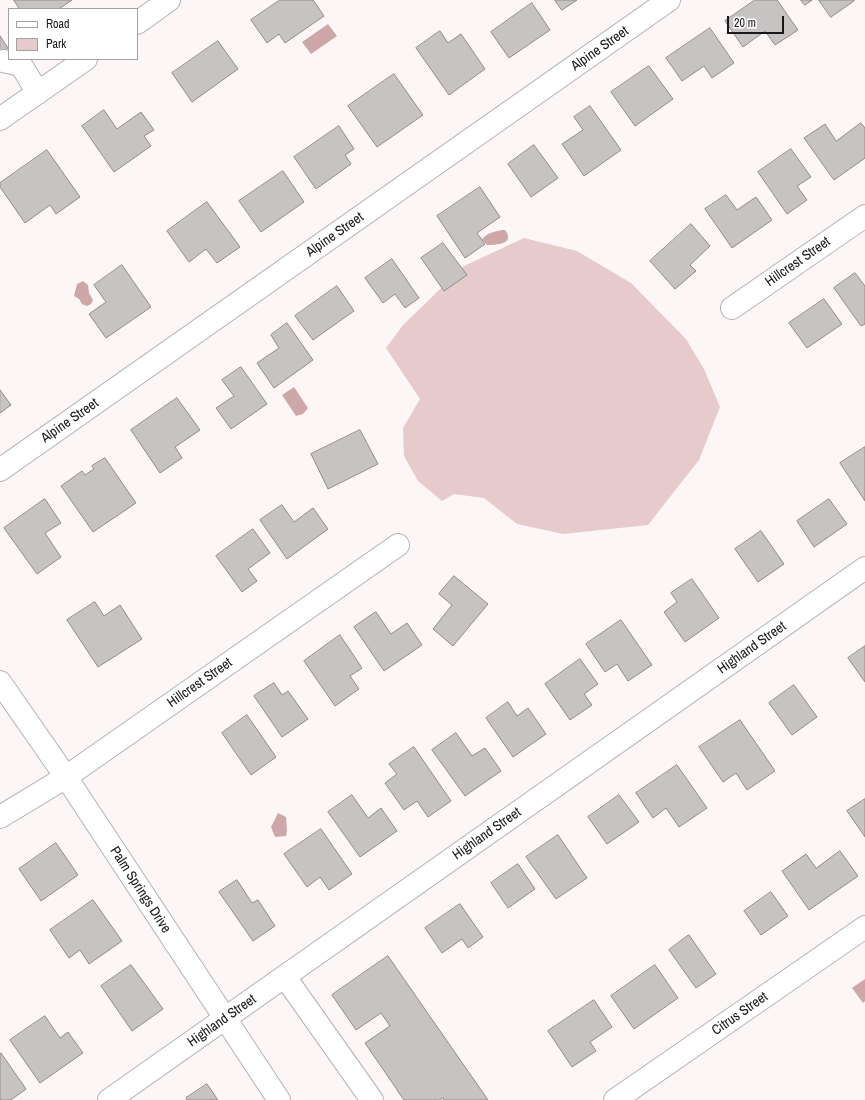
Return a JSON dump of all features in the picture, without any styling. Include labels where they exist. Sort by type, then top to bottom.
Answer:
[{"type":"street","points":[[138,22],[169,0]]},
{"type":"street","name":"Alpine Street","points":[[0,470],[669,0]]},
{"type":"street","points":[[0,120],[85,60]]},
{"type":"street","points":[[3,61],[21,65],[38,93]]},
{"type":"street","name":"Hillcrest Street","points":[[732,308],[865,216]]},
{"type":"street","name":"Hillcrest Street","points":[[0,817],[66,777],[398,545]]},
{"type":"street","name":"Highland Street","points":[[109,1100],[865,568]]},
{"type":"street","name":"Palm Springs Drive","points":[[0,682],[66,777],[279,1100]]},
{"type":"street","name":"Citrus Street","points":[[615,1100],[865,927]]},
{"type":"street","points":[[285,977],[372,1100]]},
{"type":"green space","points":[[524,238],[577,251],[631,283],[686,339],[704,369],[720,407],[699,460],[648,525],[563,534],[517,524],[484,498],[454,494],[442,501],[418,481],[404,456],[403,428],[420,399],[386,348],[403,325],[464,266]]},
{"type":"shaded area","points":[[328,24],[337,36],[311,54],[302,42]]},
{"type":"shaded area","points":[[505,230],[508,235],[507,241],[504,243],[487,245],[482,239],[489,234]]},
{"type":"shaded area","points":[[83,281],[88,285],[89,293],[93,300],[91,304],[87,306],[82,304],[79,299],[74,296],[77,284]]},
{"type":"shaded area","points":[[294,387],[308,408],[303,414],[296,416],[282,395]]},
{"type":"shaded area","points":[[278,813],[286,817],[286,836],[275,837],[271,827]]},
{"type":"shaded area","points":[[865,979],[865,1001],[863,1003],[852,988]]},
{"type":"building","points":[[14,0],[72,0],[60,8],[19,8]]},
{"type":"building","points":[[280,0],[313,0],[324,16],[285,43],[279,34],[267,43],[251,20]]},
{"type":"building","points":[[555,0],[577,0],[562,10]]},
{"type":"building","points":[[755,0],[777,0],[798,30],[775,45],[765,31],[743,47],[725,21]]},
{"type":"building","points":[[801,0],[812,0],[805,5]]},
{"type":"building","points":[[819,0],[854,0],[854,1],[831,17]]},
{"type":"building","points":[[532,3],[550,30],[509,58],[491,32]]},
{"type":"building","points":[[710,28],[734,63],[712,78],[704,66],[682,81],[666,58]]},
{"type":"building","points":[[440,31],[448,43],[461,34],[485,69],[449,95],[416,48]]},
{"type":"building","points":[[0,36],[8,48],[0,54]]},
{"type":"building","points":[[218,41],[238,69],[192,102],[172,73]]},
{"type":"building","points":[[649,66],[673,99],[635,126],[611,92]]},
{"type":"building","points":[[394,74],[423,115],[377,147],[348,106]]},
{"type":"building","points":[[590,106],[621,150],[584,176],[562,144],[583,130],[574,117]]},
{"type":"building","points":[[104,110],[117,129],[141,112],[154,130],[144,136],[151,146],[114,172],[82,126]]},
{"type":"building","points":[[861,123],[865,128],[865,158],[834,180],[804,138],[825,124],[836,141]]},
{"type":"building","points":[[339,126],[354,149],[345,155],[351,164],[316,189],[294,157]]},
{"type":"building","points":[[534,145],[558,178],[531,197],[508,164]]},
{"type":"building","points":[[791,149],[811,177],[797,186],[807,200],[787,214],[758,172]]},
{"type":"building","points":[[47,150],[80,197],[56,214],[50,205],[25,223],[0,187],[0,183]]},
{"type":"building","points":[[283,171],[304,202],[261,232],[239,201]]},
{"type":"building","points":[[480,187],[500,217],[477,233],[485,244],[465,258],[437,216]]},
{"type":"building","points":[[726,195],[737,210],[756,197],[772,220],[732,248],[705,209]]},
{"type":"building","points":[[207,202],[240,247],[217,263],[206,249],[189,262],[167,231]]},
{"type":"building","points":[[691,224],[710,246],[690,265],[696,271],[675,289],[650,261]]},
{"type":"building","points":[[443,243],[467,275],[444,291],[421,258]]},
{"type":"building","points":[[392,259],[419,298],[405,308],[395,294],[383,303],[365,278]]},
{"type":"building","points":[[122,265],[151,307],[106,338],[89,314],[106,302],[94,285]]},
{"type":"building","points":[[855,273],[865,286],[865,324],[861,326],[834,288]]},
{"type":"building","points":[[337,286],[354,311],[313,340],[295,316]]},
{"type":"building","points":[[824,299],[842,324],[807,348],[789,323]]},
{"type":"building","points":[[287,323],[313,360],[274,388],[257,363],[279,348],[271,335]]},
{"type":"building","points":[[241,367],[267,404],[231,429],[216,408],[234,396],[222,380]]},
{"type":"building","points":[[0,390],[11,405],[0,413]]},
{"type":"building","points":[[177,398],[200,430],[175,447],[182,458],[160,473],[131,430]]},
{"type":"building","points":[[360,430],[378,464],[328,489],[311,454]]},
{"type":"building","points":[[865,447],[865,501],[840,463]]},
{"type":"building","points":[[105,458],[136,503],[93,532],[61,486],[82,471],[85,475],[94,469],[92,466]]},
{"type":"building","points":[[45,499],[61,523],[45,533],[61,557],[37,574],[4,528]]},
{"type":"building","points":[[829,499],[847,524],[814,547],[797,521]]},
{"type":"building","points":[[282,505],[294,522],[313,508],[328,529],[287,559],[260,520]]},
{"type":"building","points":[[253,529],[270,553],[248,569],[257,581],[242,592],[216,556]]},
{"type":"building","points":[[761,531],[784,564],[758,582],[735,549]]},
{"type":"building","points":[[454,576],[488,604],[453,646],[433,629],[452,605],[439,594]]},
{"type":"building","points":[[692,579],[719,618],[685,642],[664,612],[677,602],[671,593]]},
{"type":"building","points":[[95,602],[104,616],[120,605],[142,639],[98,667],[67,620]]},
{"type":"building","points":[[376,612],[391,634],[407,623],[422,645],[384,671],[354,627]]},
{"type":"building","points":[[621,620],[652,665],[628,681],[617,664],[605,672],[586,644]]},
{"type":"building","points":[[340,635],[362,668],[350,676],[359,689],[335,706],[304,661]]},
{"type":"building","points":[[865,646],[865,682],[848,658]]},
{"type":"building","points":[[580,659],[598,684],[584,694],[592,705],[570,720],[545,684]]},
{"type":"building","points":[[274,683],[282,695],[288,691],[308,719],[282,737],[254,696]]},
{"type":"building","points":[[794,685],[817,717],[792,735],[769,703]]},
{"type":"building","points":[[508,702],[517,716],[528,708],[546,734],[513,757],[486,718]]},
{"type":"building","points":[[247,715],[276,757],[251,775],[222,733]]},
{"type":"building","points":[[740,720],[775,771],[747,790],[736,773],[723,782],[699,747]]},
{"type":"building","points":[[456,733],[472,756],[485,748],[501,771],[465,796],[432,750]]},
{"type":"building","points":[[414,747],[451,801],[428,817],[417,801],[404,810],[385,783],[397,774],[389,764]]},
{"type":"building","points":[[677,765],[707,808],[679,827],[666,808],[653,818],[636,793]]},
{"type":"building","points":[[352,795],[368,818],[381,808],[397,831],[360,857],[328,812]]},
{"type":"building","points":[[619,795],[639,822],[607,844],[588,817]]},
{"type":"building","points":[[865,799],[865,837],[847,811]]},
{"type":"building","points":[[321,829],[352,874],[329,890],[320,877],[307,887],[284,854]]},
{"type":"building","points":[[558,835],[587,878],[556,899],[526,857]]},
{"type":"building","points":[[56,843],[78,875],[41,901],[19,869]]},
{"type":"building","points":[[840,851],[858,876],[809,910],[782,871],[806,854],[816,868]]},
{"type":"building","points":[[518,864],[535,889],[508,908],[491,883]]},
{"type":"building","points":[[237,880],[252,903],[258,900],[275,926],[253,941],[219,892]]},
{"type":"building","points":[[771,892],[788,916],[761,935],[744,911]]},
{"type":"building","points":[[93,900],[122,941],[89,964],[80,950],[69,958],[50,930]]},
{"type":"building","points":[[460,904],[483,937],[468,948],[462,939],[442,953],[425,928]]},
{"type":"building","points":[[689,935],[716,974],[696,988],[669,950]]},
{"type":"building","points":[[388,956],[488,1100],[444,1100],[443,1098],[439,1100],[404,1100],[365,1043],[390,1026],[381,1013],[356,1030],[332,995]]},
{"type":"building","points":[[131,965],[163,1009],[132,1031],[101,986]]},
{"type":"building","points":[[655,965],[678,998],[634,1029],[611,996]]},
{"type":"building","points":[[594,1000],[612,1027],[590,1042],[596,1051],[572,1067],[548,1031]]},
{"type":"building","points":[[45,1016],[60,1038],[68,1032],[83,1053],[40,1083],[10,1040]]},
{"type":"building","points":[[1,1053],[26,1089],[11,1100],[0,1100]]},
{"type":"building","points":[[207,1084],[218,1100],[187,1100],[186,1098]]}]
